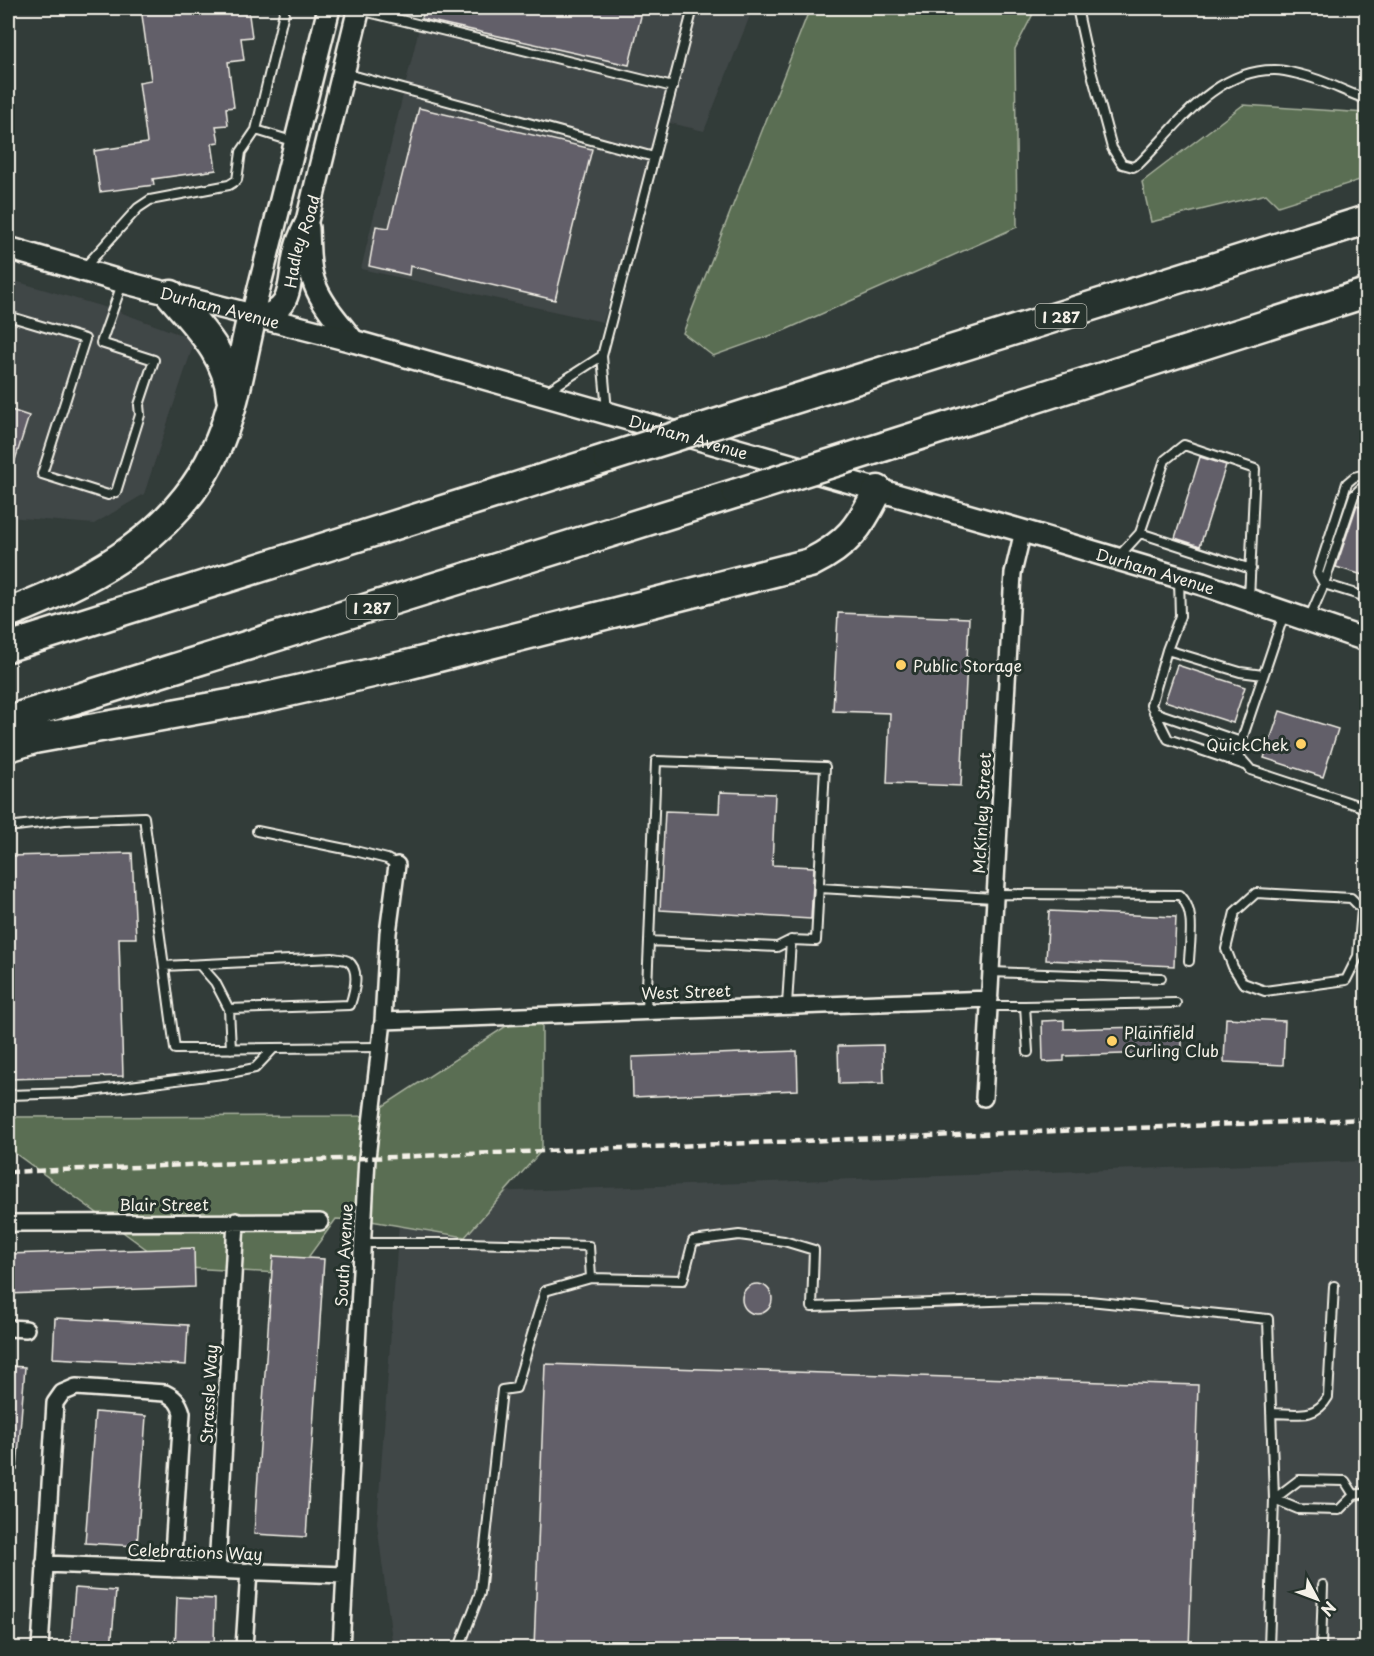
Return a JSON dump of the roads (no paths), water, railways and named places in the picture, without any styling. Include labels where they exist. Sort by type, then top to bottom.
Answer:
[{"type":"highway","name":"I 287","points":[[8,647],[1366,220]]},
{"type":"highway","name":"I 287","points":[[8,720],[737,493],[1366,293]]},
{"type":"highway","points":[[171,295],[213,346],[224,366],[230,385],[231,404]]},
{"type":"highway","points":[[8,613],[96,574],[129,553],[159,528],[184,502],[200,481],[220,442],[252,316]]},
{"type":"highway","points":[[8,747],[34,739],[262,698],[407,664],[810,562],[825,555],[854,532],[864,519],[878,490]]},
{"type":"main road","name":"Hadley Road","points":[[329,8],[252,316],[269,316],[280,310],[286,299],[296,247],[307,221],[359,9]]},
{"type":"main road","points":[[307,221],[310,268],[315,286],[353,341]]},
{"type":"main road","name":"Durham Avenue","points":[[8,248],[171,295],[353,341],[1023,531],[1249,600],[1366,640]]},
{"type":"street","name":"McKinley Street","points":[[984,1098],[1013,573],[1023,531]]},
{"type":"street","name":"South Avenue","points":[[340,1648],[366,1158],[383,1021],[388,933],[398,865]]},
{"type":"street","name":"West Street","points":[[383,1021],[787,1005],[990,1003]]},
{"type":"street","name":"Strassle Way","points":[[217,1570],[236,1221]]},
{"type":"street","name":"Blair Street","points":[[8,1223],[320,1222]]},
{"type":"street","points":[[8,1328],[26,1329]]},
{"type":"street","points":[[40,1648],[55,1403],[62,1393],[76,1387],[165,1393],[179,1404],[182,1413],[172,1569]]},
{"type":"street","name":"Celebrations Way","points":[[44,1564],[344,1575]]},
{"type":"street","points":[[244,1648],[249,1571]]},
{"type":"lane","points":[[82,271],[138,208],[150,200],[229,185],[237,180],[241,152],[256,130],[285,8]]},
{"type":"lane","points":[[607,413],[602,356],[693,8]]},
{"type":"lane","points":[[1077,8],[1112,148],[1122,164],[1133,167],[1140,163],[1197,103],[1222,85],[1245,75],[1275,70],[1305,75],[1366,99]]},
{"type":"lane","points":[[359,9],[673,87]]},
{"type":"lane","points":[[344,73],[654,157]]},
{"type":"lane","points":[[256,130],[295,142]]},
{"type":"lane","points":[[101,344],[123,282]]},
{"type":"lane","points":[[8,316],[85,339],[154,360],[139,405],[140,415],[116,492],[108,495],[42,474],[85,339]]},
{"type":"lane","points":[[542,394],[602,356]]},
{"type":"lane","points":[[1117,559],[1140,533],[1165,460],[1184,445],[1255,469],[1249,600]]},
{"type":"lane","points":[[1366,474],[1354,477],[1347,483],[1318,573],[1324,584],[1366,597]]},
{"type":"lane","points":[[1309,621],[1354,495],[1366,486]]},
{"type":"lane","points":[[1140,533],[1251,569]]},
{"type":"lane","points":[[1179,578],[1180,616],[1150,705],[1168,739],[1245,765]]},
{"type":"lane","points":[[1284,612],[1237,754],[1251,770],[1366,808]]},
{"type":"lane","points":[[1167,650],[1240,672],[1263,675]]},
{"type":"lane","points":[[1154,712],[1241,742]]},
{"type":"lane","points":[[646,1010],[656,761],[825,767],[816,942],[791,940],[777,947],[649,942]]},
{"type":"lane","points":[[8,827],[65,820],[144,817],[175,1049],[380,1047]]},
{"type":"lane","points":[[257,831],[355,851],[387,859],[398,865]]},
{"type":"lane","points":[[820,888],[994,896],[1180,895],[1190,911],[1189,961]]},
{"type":"lane","points":[[1362,909],[1350,898],[1256,893],[1235,912],[1226,949],[1243,983],[1265,991],[1346,980],[1358,956],[1362,909],[1366,896]]},
{"type":"lane","points":[[787,1005],[791,940]]},
{"type":"lane","points":[[164,966],[333,958],[348,960],[354,968],[356,980],[350,1005],[229,1009]]},
{"type":"lane","points":[[200,964],[215,982],[229,1009],[231,1049]]},
{"type":"lane","points":[[992,972],[1161,978]]},
{"type":"lane","points":[[990,1003],[1025,1006],[1176,1003]]},
{"type":"lane","points":[[1025,1006],[1028,1052]]},
{"type":"lane","points":[[8,1095],[76,1093],[230,1073],[255,1068],[273,1049]]},
{"type":"lane","points":[[459,1648],[480,1593],[502,1390],[516,1388],[545,1291],[591,1278],[683,1280],[693,1241],[739,1235],[784,1241],[814,1250],[812,1307],[1022,1300],[1089,1301],[1268,1319],[1274,1499],[1269,1648]]},
{"type":"lane","points":[[362,1244],[465,1243],[589,1246],[591,1278]]},
{"type":"lane","points":[[1271,1413],[1314,1413],[1322,1407],[1328,1397],[1334,1286]]},
{"type":"lane","points":[[1274,1499],[1299,1480],[1345,1481],[1354,1495]]},
{"type":"lane","points":[[1274,1499],[1298,1509],[1339,1510],[1354,1495],[1366,1493]]},
{"type":"lane","points":[[1321,1648],[1323,1585]]},
{"type":"railway","points":[[8,1172],[1366,1119]]},
{"type":"place","name":"Public Storage","points":[[901,665]]},
{"type":"place","name":"QuickChek","points":[[1301,744]]},
{"type":"place","name":"Plainfield Curling Club","points":[[1112,1041]]}]
